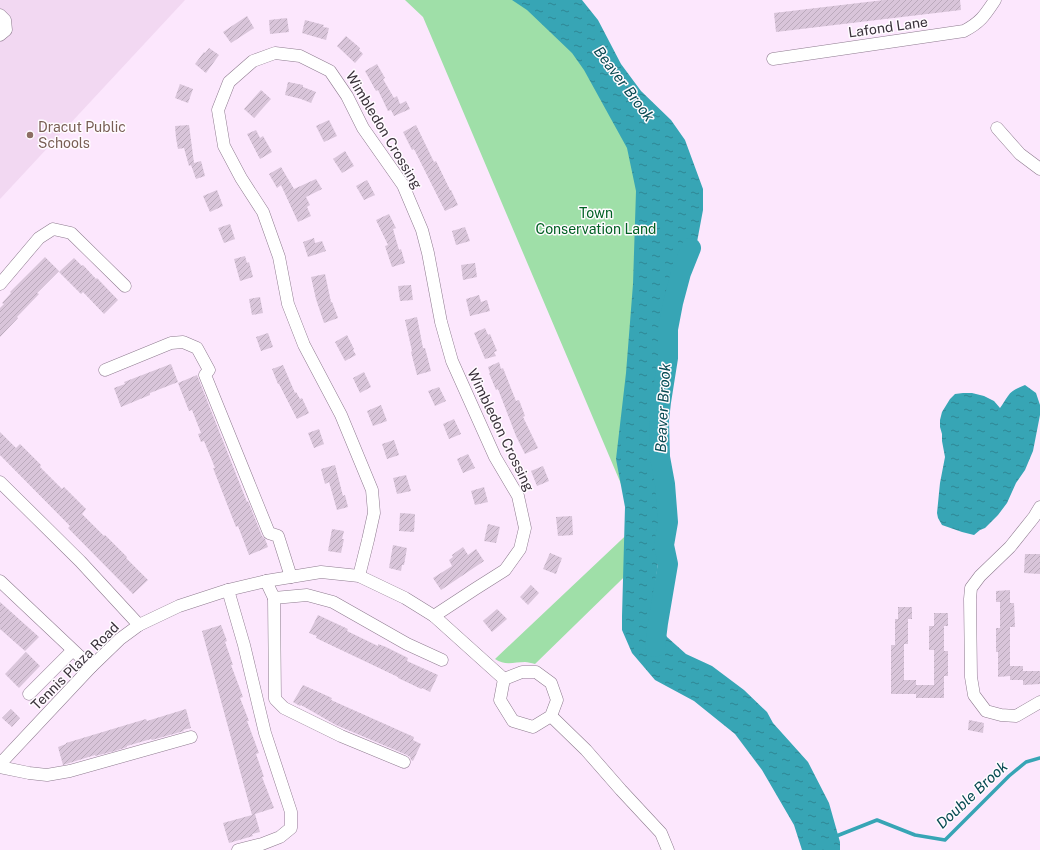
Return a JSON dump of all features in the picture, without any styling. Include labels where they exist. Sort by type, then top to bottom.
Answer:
[{"type":"street","name":"Lafond Lane","points":[[773,59],[964,31],[974,26],[985,16],[995,0]]},
{"type":"street","points":[[0,14],[5,20],[6,30],[0,35]]},
{"type":"street","name":"Wimbledon Crossing","points":[[359,576],[374,513],[372,490],[341,414],[304,345],[288,304],[279,257],[263,212],[241,178],[224,146],[218,110],[229,82],[253,61],[275,53],[300,56],[330,71],[347,96],[363,128],[403,185],[422,230],[428,253],[440,322],[452,361],[495,457],[518,496],[525,528],[520,549],[505,570],[434,616]]},
{"type":"street","points":[[997,128],[1020,154],[1040,169]]},
{"type":"street","points":[[0,284],[39,238],[53,230],[71,233],[125,286]]},
{"type":"street","points":[[105,370],[171,343],[183,342],[197,348],[209,370],[205,375],[269,533],[278,536],[291,577]]},
{"type":"street","points":[[0,482],[80,561],[139,625]]},
{"type":"street","points":[[1040,507],[1010,547],[980,576],[971,588],[970,599],[971,677],[974,695],[986,711],[1001,715],[1016,716],[1040,702]]},
{"type":"street","name":"Tennis Plaza Road","points":[[0,766],[91,667],[120,639],[139,625],[180,606],[228,590],[266,581],[320,572],[359,576],[405,598],[434,616],[504,679]]},
{"type":"street","points":[[0,581],[91,667]]},
{"type":"street","points":[[266,581],[274,598],[275,699],[284,708],[341,736],[404,762]]},
{"type":"street","points":[[228,590],[244,645],[265,733],[291,812],[291,828],[280,837],[262,844],[238,850]]},
{"type":"street","points":[[274,598],[307,595],[333,602],[406,644],[442,660]]},
{"type":"street","points":[[28,694],[72,650]]},
{"type":"street","points":[[522,672],[536,672],[551,683],[557,700],[551,716],[534,727],[513,721],[500,700],[504,679],[522,672]]},
{"type":"street","points":[[551,716],[586,750],[657,829],[668,850]]},
{"type":"street","points":[[0,766],[29,773],[47,775],[70,771],[191,737]]},
{"type":"shaded area","name":"Dracut Public Schools","points":[[0,0],[185,0],[0,199]]},
{"type":"green space","name":"Town Conservation Land","points":[[405,0],[532,0],[599,66],[676,201],[646,353],[657,545],[535,664],[528,662],[506,663],[495,659],[638,524],[423,17]]},
{"type":"water","points":[[512,0],[582,0],[598,20],[621,64],[641,91],[671,120],[685,140],[703,189],[703,210],[697,242],[686,268],[677,279],[662,314],[658,367],[660,383],[658,393],[664,458],[659,556],[654,593],[656,618],[667,637],[686,654],[712,666],[744,690],[767,712],[773,723],[808,762],[829,803],[840,842],[840,850],[802,850],[794,825],[762,770],[735,734],[694,701],[655,680],[632,653],[622,630],[625,507],[616,459],[626,373],[633,284],[636,191],[627,148],[584,70],[572,53],[527,10]]},
{"type":"water","points":[[1025,385],[1036,393],[1040,405],[1040,415],[1033,451],[1025,470],[1016,483],[1007,503],[985,528],[974,535],[942,525],[937,513],[940,483],[945,457],[940,427],[942,412],[955,394],[963,393],[972,393],[984,396],[994,401],[1000,408],[1011,392]]},
{"type":"building","points":[[884,0],[960,0],[961,10],[776,32],[774,13]]},
{"type":"building","points":[[247,16],[254,28],[231,43],[223,32]]},
{"type":"building","points":[[287,18],[289,32],[270,34],[269,20]]},
{"type":"building","points":[[305,20],[324,25],[323,27],[329,28],[326,40],[302,33]]},
{"type":"building","points":[[346,36],[360,48],[359,50],[363,54],[355,63],[337,46]]},
{"type":"building","points":[[209,48],[219,55],[206,73],[195,64]]},
{"type":"building","points":[[377,64],[385,78],[383,79],[394,98],[397,96],[400,104],[406,101],[410,109],[394,116],[391,110],[388,111],[378,90],[376,91],[365,71]]},
{"type":"building","points":[[288,82],[303,85],[303,87],[316,92],[311,103],[285,95]]},
{"type":"building","points":[[180,84],[193,89],[188,103],[175,98]]},
{"type":"building","points":[[261,90],[271,99],[254,118],[244,109]]},
{"type":"building","points":[[329,120],[337,136],[324,142],[316,126]]},
{"type":"building","points":[[189,125],[194,163],[201,161],[205,176],[196,179],[191,165],[189,166],[184,148],[178,149],[176,138],[175,126]]},
{"type":"building","points":[[416,125],[434,162],[436,161],[458,205],[445,211],[414,149],[412,150],[403,132]]},
{"type":"building","points":[[256,130],[260,138],[263,136],[272,152],[260,159],[247,134]]},
{"type":"building","points":[[345,151],[354,166],[342,173],[333,159]]},
{"type":"building","points":[[281,167],[294,189],[316,179],[322,189],[306,197],[310,205],[307,207],[311,216],[298,222],[281,185],[277,188],[269,174]]},
{"type":"building","points":[[367,180],[375,195],[364,200],[356,186]]},
{"type":"building","points":[[217,190],[223,206],[210,212],[203,196]]},
{"type":"building","points":[[389,214],[396,228],[393,229],[399,250],[401,249],[405,263],[392,267],[385,246],[388,245],[376,220]]},
{"type":"building","points":[[230,224],[235,239],[224,243],[218,228]]},
{"type":"building","points":[[465,227],[470,241],[456,245],[452,231]]},
{"type":"building","points":[[314,238],[315,243],[322,241],[326,251],[308,257],[303,242]]},
{"type":"building","points":[[245,256],[247,263],[249,262],[253,277],[240,281],[234,259]]},
{"type":"building","points":[[45,257],[59,271],[37,293],[39,294],[0,337],[0,308],[4,304],[2,303],[11,293],[10,292]]},
{"type":"building","points":[[74,258],[96,279],[97,278],[118,300],[104,314],[83,292],[81,294],[59,272]]},
{"type":"building","points":[[475,263],[477,277],[463,280],[461,265]]},
{"type":"building","points":[[325,274],[331,302],[338,318],[324,323],[311,277]]},
{"type":"building","points":[[411,285],[413,300],[400,301],[398,286]]},
{"type":"building","points":[[479,295],[481,302],[487,300],[490,311],[470,316],[466,299]]},
{"type":"building","points":[[260,297],[263,313],[252,315],[249,299]]},
{"type":"building","points":[[417,317],[423,348],[425,348],[431,371],[417,375],[405,320]]},
{"type":"building","points":[[485,328],[488,335],[490,334],[497,351],[494,352],[496,356],[485,359],[474,333]]},
{"type":"building","points":[[268,333],[273,347],[261,351],[256,337]]},
{"type":"building","points":[[347,335],[356,355],[345,361],[335,342]]},
{"type":"building","points":[[499,362],[501,369],[503,368],[516,401],[519,400],[525,416],[523,417],[538,448],[525,454],[516,436],[498,389],[496,390],[489,373],[488,367]]},
{"type":"building","points":[[171,364],[178,382],[121,407],[114,388],[125,384],[124,382]]},
{"type":"building","points":[[283,365],[295,393],[296,392],[300,399],[302,398],[309,413],[297,419],[278,384],[272,369]]},
{"type":"building","points":[[364,372],[371,387],[360,393],[353,378]]},
{"type":"building","points":[[197,375],[247,502],[248,501],[268,547],[249,555],[238,526],[236,527],[204,441],[201,442],[198,434],[201,433],[192,410],[189,411],[178,383]]},
{"type":"building","points":[[439,387],[446,401],[435,406],[428,391]]},
{"type":"building","points":[[381,405],[387,421],[373,426],[367,411]]},
{"type":"building","points":[[454,419],[461,434],[449,439],[443,424]]},
{"type":"building","points":[[319,429],[324,444],[314,448],[308,433]]},
{"type":"building","points":[[0,432],[16,448],[20,444],[62,489],[64,487],[86,509],[82,514],[127,557],[126,558],[148,580],[133,594],[68,528],[70,526],[0,455]]},
{"type":"building","points":[[394,440],[399,455],[387,459],[382,444]]},
{"type":"building","points":[[468,454],[475,468],[463,473],[457,459]]},
{"type":"building","points":[[335,465],[343,496],[345,495],[348,507],[337,510],[329,482],[325,484],[321,469]]},
{"type":"building","points":[[543,466],[549,481],[537,486],[531,471]]},
{"type":"building","points":[[406,475],[411,491],[397,494],[393,478]]},
{"type":"building","points":[[484,487],[488,502],[475,505],[471,491]]},
{"type":"building","points":[[400,513],[415,514],[414,532],[399,531]]},
{"type":"building","points":[[572,516],[573,535],[558,536],[556,517]]},
{"type":"building","points":[[488,524],[500,527],[496,543],[484,541]]},
{"type":"building","points":[[332,529],[344,531],[341,553],[328,551]]},
{"type":"building","points":[[393,545],[407,548],[404,565],[402,565],[401,571],[389,568]]},
{"type":"building","points":[[463,547],[468,555],[476,549],[484,561],[441,590],[433,578],[452,566],[449,560],[453,557],[452,555]]},
{"type":"building","points":[[550,553],[562,558],[556,574],[543,569]]},
{"type":"building","points":[[1025,554],[1040,554],[1040,574],[1024,573]]},
{"type":"building","points":[[531,585],[539,593],[528,605],[520,597]]},
{"type":"building","points":[[1010,590],[1010,603],[1014,603],[1015,627],[1010,627],[1010,666],[1023,666],[1023,671],[1040,671],[1040,684],[1023,685],[1023,680],[1010,680],[1010,676],[998,677],[996,628],[1000,628],[1000,602],[996,602],[996,591]]},
{"type":"building","points":[[0,602],[39,637],[25,651],[0,629]]},
{"type":"building","points":[[898,607],[912,607],[912,619],[908,619],[908,644],[904,644],[904,680],[916,680],[916,685],[934,685],[934,650],[929,650],[929,626],[934,626],[934,613],[948,613],[948,626],[944,626],[944,651],[948,651],[948,676],[944,676],[944,698],[916,698],[916,694],[891,694],[891,645],[895,645],[895,619],[898,619]]},
{"type":"building","points":[[497,609],[507,619],[492,632],[483,621]]},
{"type":"building","points":[[318,615],[348,629],[347,631],[378,646],[378,644],[386,647],[408,658],[407,661],[438,675],[430,692],[316,638],[317,636],[309,633]]},
{"type":"building","points":[[221,625],[233,665],[231,665],[243,697],[240,698],[259,753],[256,754],[264,777],[262,777],[274,808],[255,814],[260,832],[252,834],[253,836],[229,843],[223,823],[252,815],[202,631]]},
{"type":"building","points":[[26,652],[40,666],[19,688],[5,674]]},
{"type":"building","points":[[303,685],[332,698],[331,700],[414,737],[413,740],[421,744],[413,761],[407,755],[336,725],[293,702]]},
{"type":"building","points":[[11,709],[20,718],[12,727],[2,718]]},
{"type":"building","points":[[186,709],[191,728],[63,765],[58,747],[66,743],[146,719],[147,721]]},
{"type":"building","points":[[969,720],[984,723],[983,733],[968,730]]},
{"type":"waterway","name":"Beaver Brook","points":[[655,647],[668,564],[664,545],[668,522],[665,484],[660,457],[659,420],[668,358],[668,329],[681,273],[691,248]]},
{"type":"waterway","name":"Double Brook","points":[[834,837],[877,820],[915,835],[945,840],[1009,776],[1026,762],[1040,758]]},
{"type":"place","name":"Dracut Public Schools","points":[[30,135]]}]
